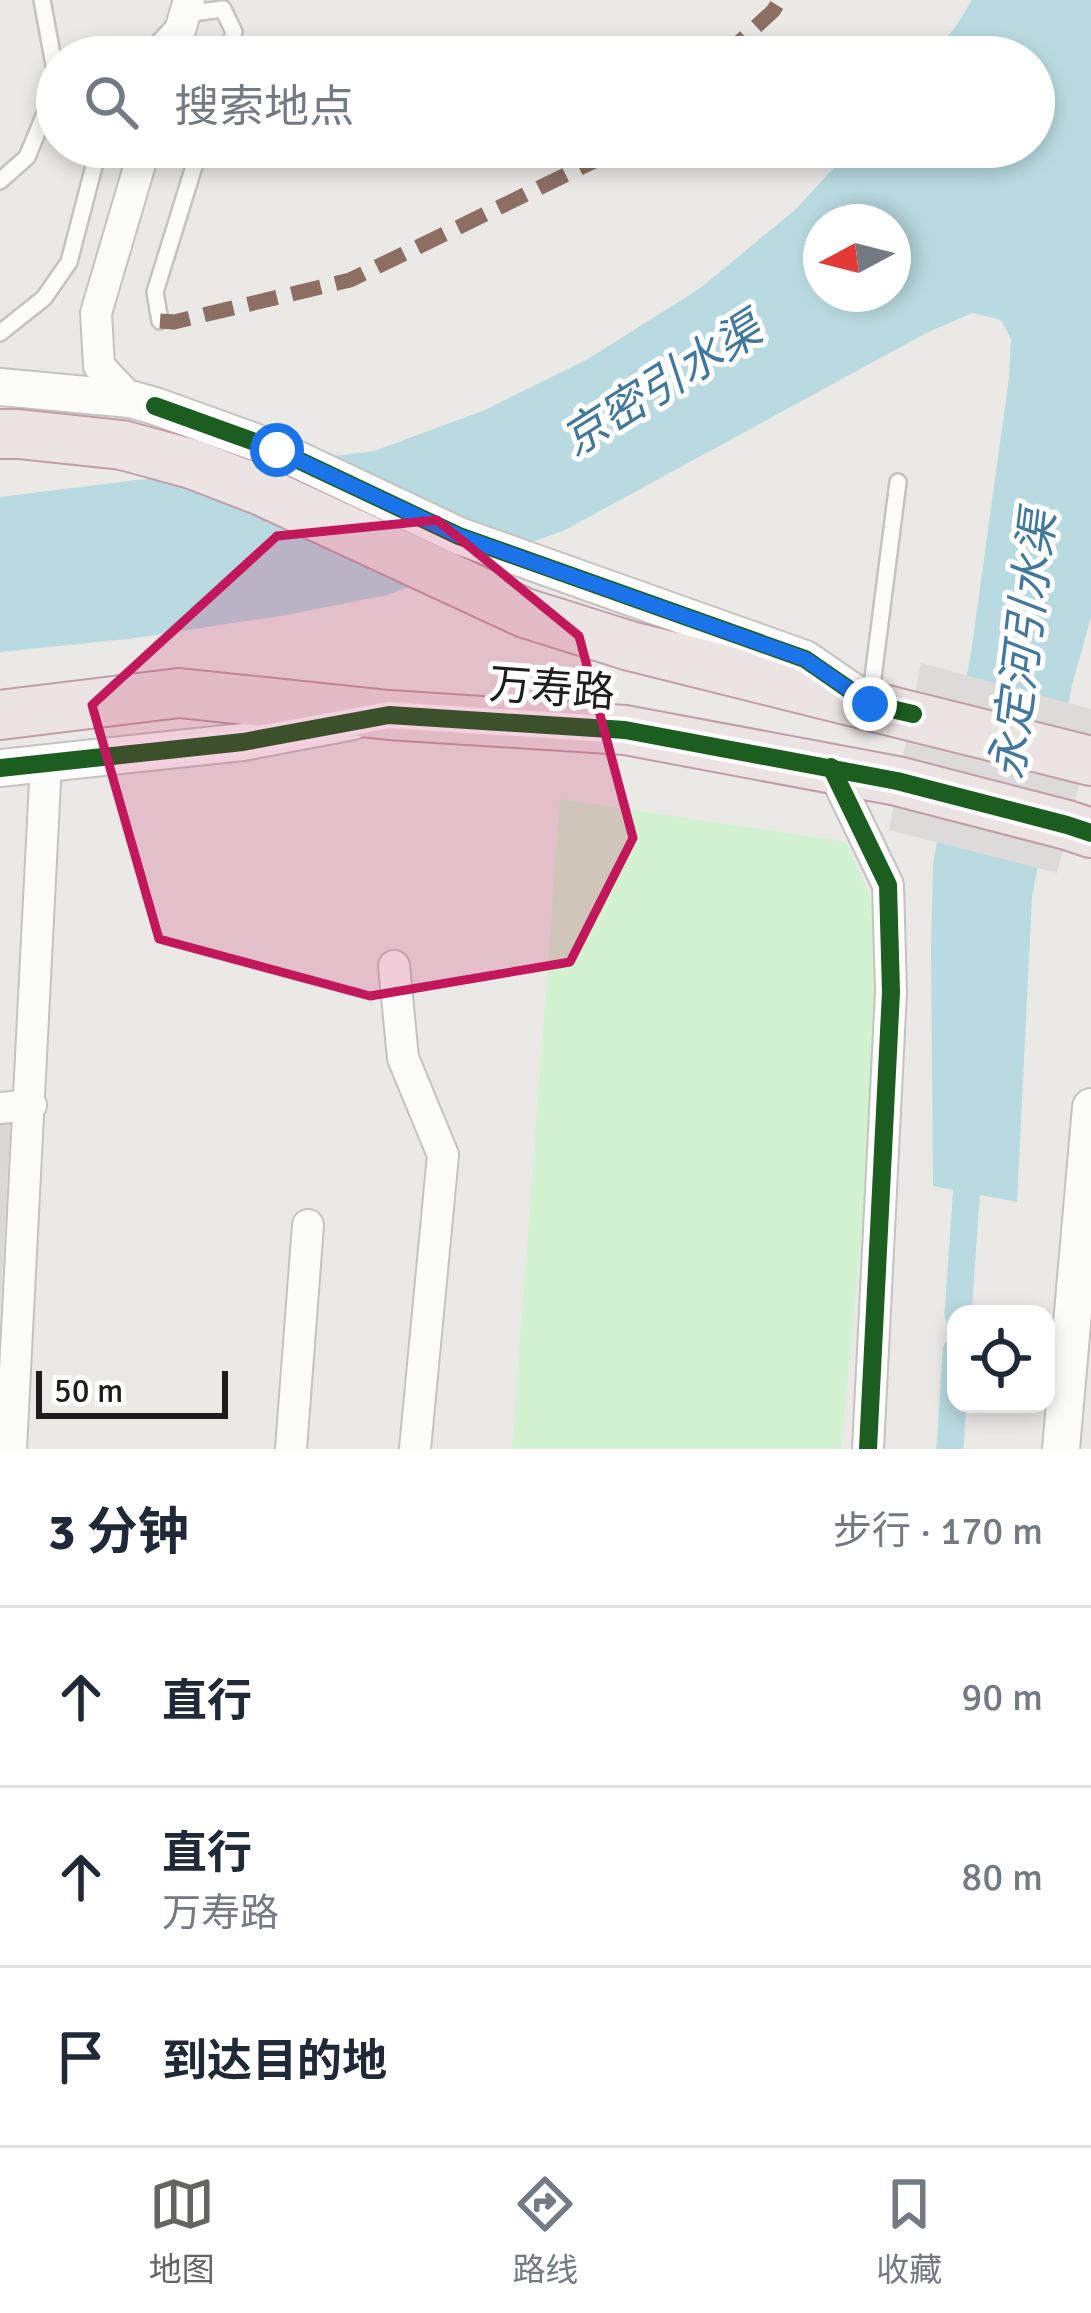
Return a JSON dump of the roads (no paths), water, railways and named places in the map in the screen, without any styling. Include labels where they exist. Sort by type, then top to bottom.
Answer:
[{"type":"highway","points":[[0,434],[136,417]]},
{"type":"highway","name":"万寿路","points":[[136,417],[192,464],[262,491],[525,613],[630,646],[1088,760]]},
{"type":"highway","name":"万寿路","points":[[0,715],[179,693],[389,715],[625,730],[897,781],[1079,829]]},
{"type":"street","points":[[178,36],[187,7]]},
{"type":"street","points":[[136,417],[99,366],[96,313],[140,168]]},
{"type":"street","points":[[0,387],[136,417]]},
{"type":"street","name":"万寿路","points":[[136,417],[277,450],[459,536],[805,659],[891,709]]},
{"type":"street","name":"万寿路","points":[[0,768],[242,742],[389,715]]},
{"type":"street","points":[[11,1449],[15,1107],[46,762]]},
{"type":"street","points":[[831,767],[888,885],[891,992],[868,1449]]},
{"type":"street","points":[[394,966],[404,1058],[443,1155],[415,1449]]},
{"type":"street","points":[[1061,1449],[1091,1107]]},
{"type":"street","points":[[291,1449],[308,1225]]},
{"type":"lane","points":[[42,0],[49,36]]},
{"type":"lane","points":[[163,36],[187,7],[223,9],[233,36]]},
{"type":"lane","points":[[0,181],[27,157],[36,135]]},
{"type":"lane","points":[[0,333],[44,298],[69,262],[94,168]]},
{"type":"lane","points":[[160,321],[155,292],[193,168]]},
{"type":"lane","points":[[891,709],[898,482]]},
{"type":"water","name":"京密引水渠","points":[[972,0],[1091,0],[1091,617],[1072,685],[1032,897],[1017,1202],[933,1186],[933,864],[971,653],[1009,378],[1011,339],[1001,320],[973,313],[928,332],[565,530],[387,595],[136,638],[0,652],[0,497],[374,451],[485,410],[588,359],[699,289],[795,210],[834,168],[1055,168],[1055,36],[948,36]]},
{"type":"waterway","name":"永定河引水渠","points":[[959,1305],[969,1157]]},
{"type":"waterway","name":"永定河引水渠","points":[[950,1449],[952,1413]]}]
